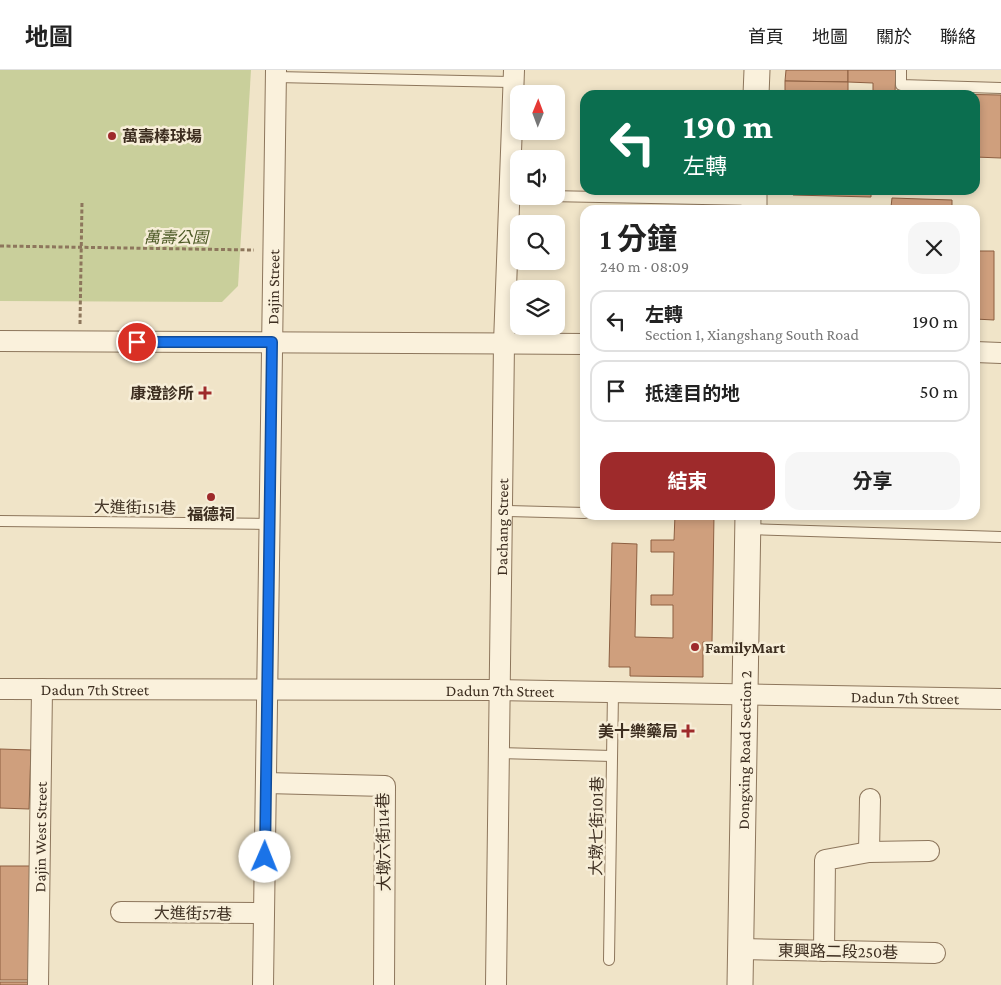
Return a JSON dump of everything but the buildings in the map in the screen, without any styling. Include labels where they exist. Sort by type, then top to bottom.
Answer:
[{"type":"street","points":[[756,90],[757,70]]},
{"type":"street","name":"Dajin Street","points":[[263,985],[276,73]]},
{"type":"street","name":"Dachang Street","points":[[514,76],[514,150]]},
{"type":"street","name":"Dachang Street","points":[[496,985],[504,344],[513,205]]},
{"type":"street","points":[[0,340],[580,344]]},
{"type":"street","points":[[980,352],[1001,353]]},
{"type":"street","name":"Dongxing Road Section 2","points":[[740,985],[748,522]]},
{"type":"street","name":"Dadun 7th Street","points":[[0,689],[499,690],[1001,699]]},
{"type":"street","name":"Dajin West Street","points":[[38,985],[42,689]]},
{"type":"street","name":"大墩六街114巷","points":[[266,783],[385,786],[384,985]]},
{"type":"street","points":[[869,852],[870,799]]},
{"type":"street","points":[[824,951],[825,860],[869,852],[929,851]]},
{"type":"street","name":"大進街57巷","points":[[121,912],[264,913]]},
{"type":"street","name":"東興路二段250巷","points":[[741,949],[935,953]]},
{"type":"lane","points":[[902,70],[901,85],[1001,88]]},
{"type":"lane","points":[[276,73],[514,76]]},
{"type":"lane","points":[[565,196],[754,200]]},
{"type":"lane","points":[[503,512],[580,513]]},
{"type":"lane","name":"大進街151巷","points":[[0,521],[270,524]]},
{"type":"lane","points":[[748,522],[1001,537]]},
{"type":"lane","name":"大墩七街101巷","points":[[609,960],[613,692]]},
{"type":"lane","points":[[499,753],[612,756]]},
{"type":"path","points":[[80,342],[82,202]]},
{"type":"path","points":[[0,246],[273,250]]},
{"type":"green space","name":"萬壽公園","points":[[0,70],[251,70],[238,286],[222,302],[0,301]]},
{"type":"place","name":"萬壽棒球場","points":[[112,136]]},
{"type":"place","name":"康澄診所","points":[[205,393]]},
{"type":"place","name":"福德祠","points":[[211,497]]},
{"type":"place","name":"FamilyMart","points":[[695,647]]},
{"type":"place","name":"美十樂藥局","points":[[688,731]]},
{"type":"route","points":[[137,342],[272,342],[265,857]]}]
